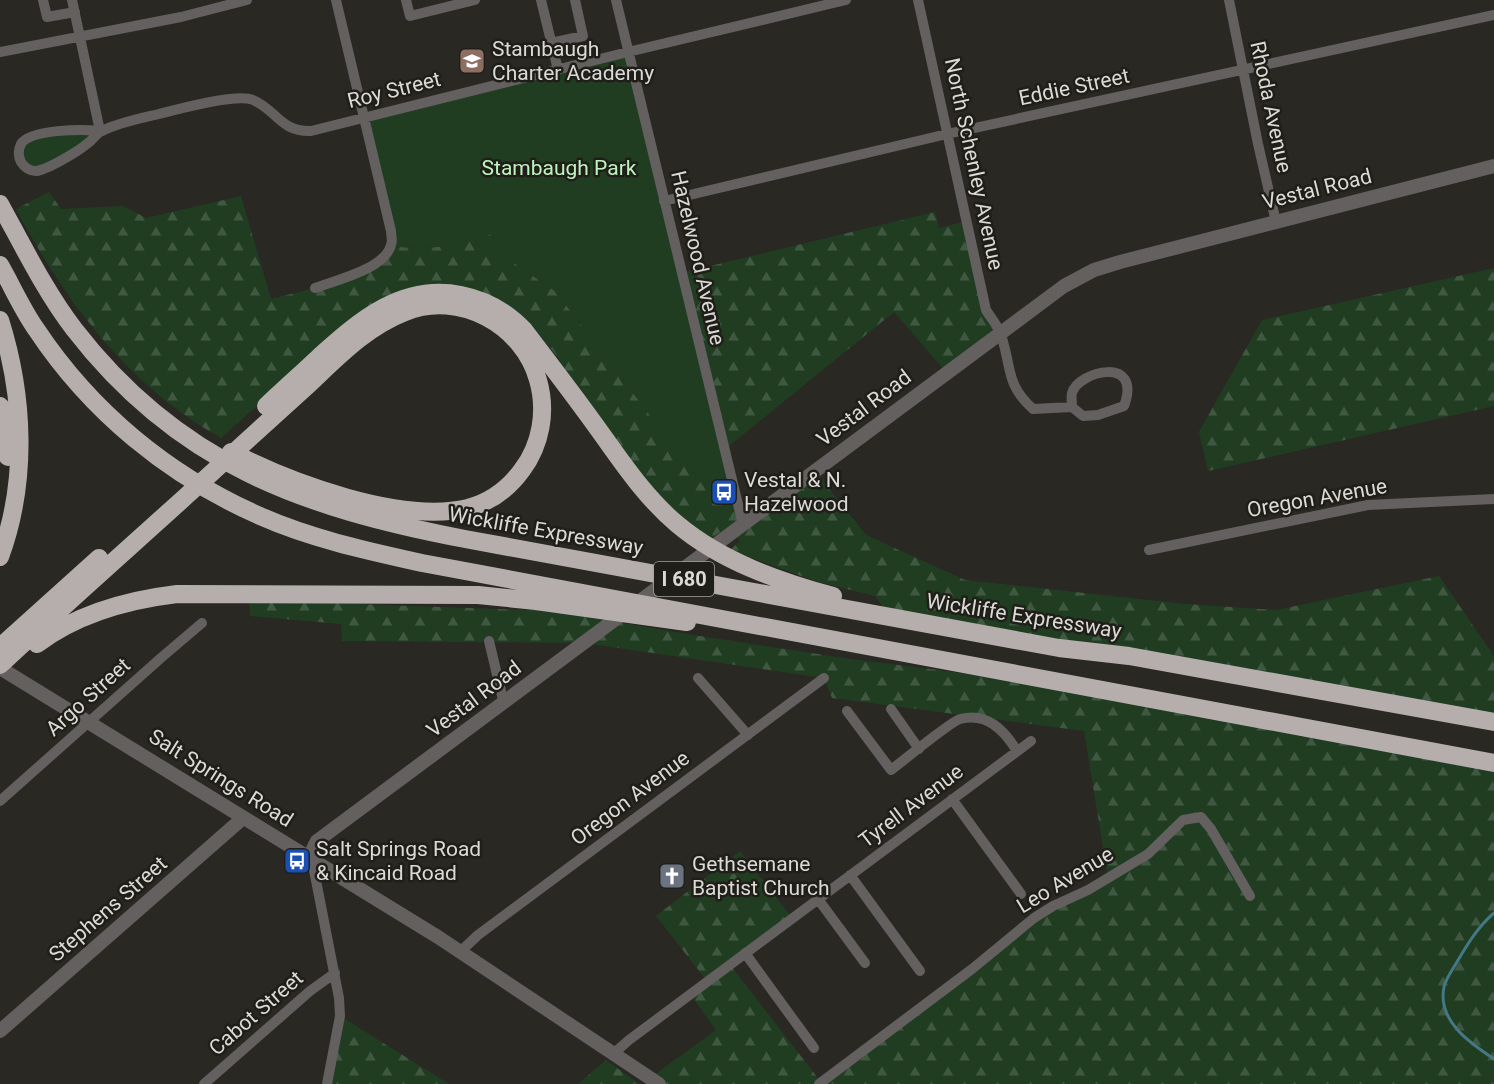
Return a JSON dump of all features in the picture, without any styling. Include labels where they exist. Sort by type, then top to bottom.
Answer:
[{"type":"highway","name":"Wickliffe Expressway","points":[[0,204],[52,297],[97,356],[136,397],[205,451],[275,487],[344,511],[430,532],[890,617],[1059,648],[1129,656],[1494,722]]},
{"type":"highway","points":[[30,259],[48,279],[69,311],[115,362],[174,416],[214,443],[246,459],[289,478],[353,498],[394,507],[431,511],[461,509],[485,501],[505,489],[527,464],[536,446],[541,427],[543,404],[534,367],[523,348],[508,332],[492,320],[472,310],[455,306],[436,306],[408,311],[369,332],[344,351],[270,419],[159,513]]},
{"type":"highway","name":"I 680","points":[[0,265],[34,327],[61,364],[97,405],[136,441],[164,462],[233,503],[262,517],[346,546],[422,563],[1494,763]]},
{"type":"highway","points":[[0,667],[249,422],[349,330],[378,310],[400,300],[423,294],[444,293],[474,298],[506,314],[524,330],[633,477],[654,503],[687,532],[729,557],[765,574],[830,596],[872,604],[890,617]]},
{"type":"highway","points":[[0,320],[15,382],[20,450],[14,507],[0,557]]},
{"type":"highway","points":[[0,406],[7,433],[9,467],[0,523]]},
{"type":"highway","points":[[0,647],[25,640],[107,608],[157,596],[207,593],[478,595],[672,621],[787,630]]},
{"type":"highway","points":[[0,675],[25,640]]},
{"type":"street","points":[[44,0],[47,17],[75,12]]},
{"type":"street","points":[[72,0],[100,131]]},
{"type":"street","points":[[0,51],[181,17],[247,0]]},
{"type":"street","points":[[315,288],[371,267],[383,259],[391,246],[391,231],[336,0]]},
{"type":"street","points":[[406,0],[410,16],[475,0]]},
{"type":"street","points":[[541,0],[558,70]]},
{"type":"street","points":[[551,43],[583,36],[575,0]]},
{"type":"street","name":"Hazelwood Avenue","points":[[616,0],[738,530]]},
{"type":"street","name":"Roy Street","points":[[100,131],[77,151],[41,170],[31,170],[20,160],[19,148],[30,136],[71,130],[100,131],[158,114],[243,98],[253,99],[282,123],[300,131],[311,131],[846,0]]},
{"type":"street","name":"North Schenley Avenue","points":[[918,0],[986,310],[1000,333],[1011,380],[1020,397],[1033,409],[1072,407]]},
{"type":"street","name":"Rhoda Avenue","points":[[1229,0],[1276,222]]},
{"type":"street","name":"Eddie Street","points":[[664,201],[947,134],[1494,15]]},
{"type":"street","name":"Vestal Road","points":[[312,860],[313,849],[317,841],[1064,286],[1094,270],[1494,166]]},
{"type":"street","points":[[1106,371],[1120,374],[1127,381],[1129,393],[1124,406],[1098,416],[1083,416],[1072,407],[1072,393],[1090,376],[1106,371]]},
{"type":"street","name":"Oregon Avenue","points":[[1149,550],[1368,505],[1494,499]]},
{"type":"street","name":"Argo Street","points":[[0,801],[202,623]]},
{"type":"street","points":[[489,641],[504,704]]},
{"type":"street","name":"Salt Springs Road","points":[[0,667],[461,951],[659,1084]]},
{"type":"street","points":[[698,678],[748,735]]},
{"type":"street","name":"Oregon Avenue","points":[[461,951],[478,935],[824,678]]},
{"type":"street","points":[[891,709],[919,749]]},
{"type":"street","points":[[847,711],[891,770],[958,719],[990,720],[1007,734],[1017,751]]},
{"type":"street","name":"Tyrell Avenue","points":[[613,1054],[1031,741]]},
{"type":"street","points":[[952,799],[1021,894]]},
{"type":"street","name":"Leo Avenue","points":[[819,1084],[972,969],[1034,918],[1053,906],[1088,890],[1148,854],[1183,820],[1201,817],[1250,896]]},
{"type":"street","name":"Stephens Street","points":[[0,1031],[243,818]]},
{"type":"street","points":[[312,860],[335,973],[340,1016],[327,1084]]},
{"type":"street","points":[[850,875],[920,971]]},
{"type":"street","points":[[818,899],[866,963]]},
{"type":"street","points":[[745,953],[814,1048]]},
{"type":"street","name":"Cabot Street","points":[[204,1084],[310,991],[335,973]]},
{"type":"green space","name":"Stambaugh Park","points":[[628,52],[731,477],[702,484],[556,292],[498,252],[492,234],[442,246],[418,248],[391,246],[364,118]]},
{"type":"green space","points":[[100,131],[90,142],[31,170],[19,148],[24,140]]},
{"type":"green space","points":[[49,192],[61,209],[123,206],[146,218],[241,196],[271,299],[315,288],[371,267],[391,246],[418,248],[442,246],[492,234],[498,252],[556,292],[702,484],[731,477],[743,525],[815,471],[866,535],[965,580],[1185,604],[1276,610],[1439,576],[1494,656],[1494,722],[890,617],[875,596],[818,582],[730,550],[740,541],[726,528],[709,540],[680,518],[650,486],[534,328],[510,308],[455,286],[292,374],[221,438],[188,417],[128,367],[78,308],[35,243],[16,209]]},
{"type":"green space","points":[[935,212],[939,228],[966,221],[986,310],[1000,333],[947,373],[894,312],[724,450],[681,273]]},
{"type":"green space","points":[[1494,268],[1494,406],[1208,471],[1199,432],[1262,320]]},
{"type":"green space","points":[[249,600],[553,611],[851,659],[1104,691],[1494,763],[1494,1084],[659,1084],[650,1078],[716,1030],[690,994],[707,981],[656,916],[740,851],[792,918],[730,965],[821,1082],[1025,924],[1108,878],[1084,731],[832,698],[824,678],[584,643],[342,641],[341,624],[250,616]]},
{"type":"green space","points":[[340,1016],[449,1084],[327,1084]]},
{"type":"green space","points":[[606,1060],[639,1084],[578,1084]]},
{"type":"waterway","points":[[1494,913],[1474,936],[1446,980],[1443,999],[1445,1010],[1457,1030],[1494,1059]]},
{"type":"place","name":"Stambaugh Charter Academy","points":[[472,61]]},
{"type":"place","name":"Vestal & N. Hazelwood","points":[[724,492]]},
{"type":"place","name":"Salt Springs Road & Kincaid Road","points":[[297,861]]},
{"type":"place","name":"Gethsemane Baptist Church","points":[[672,876]]}]
